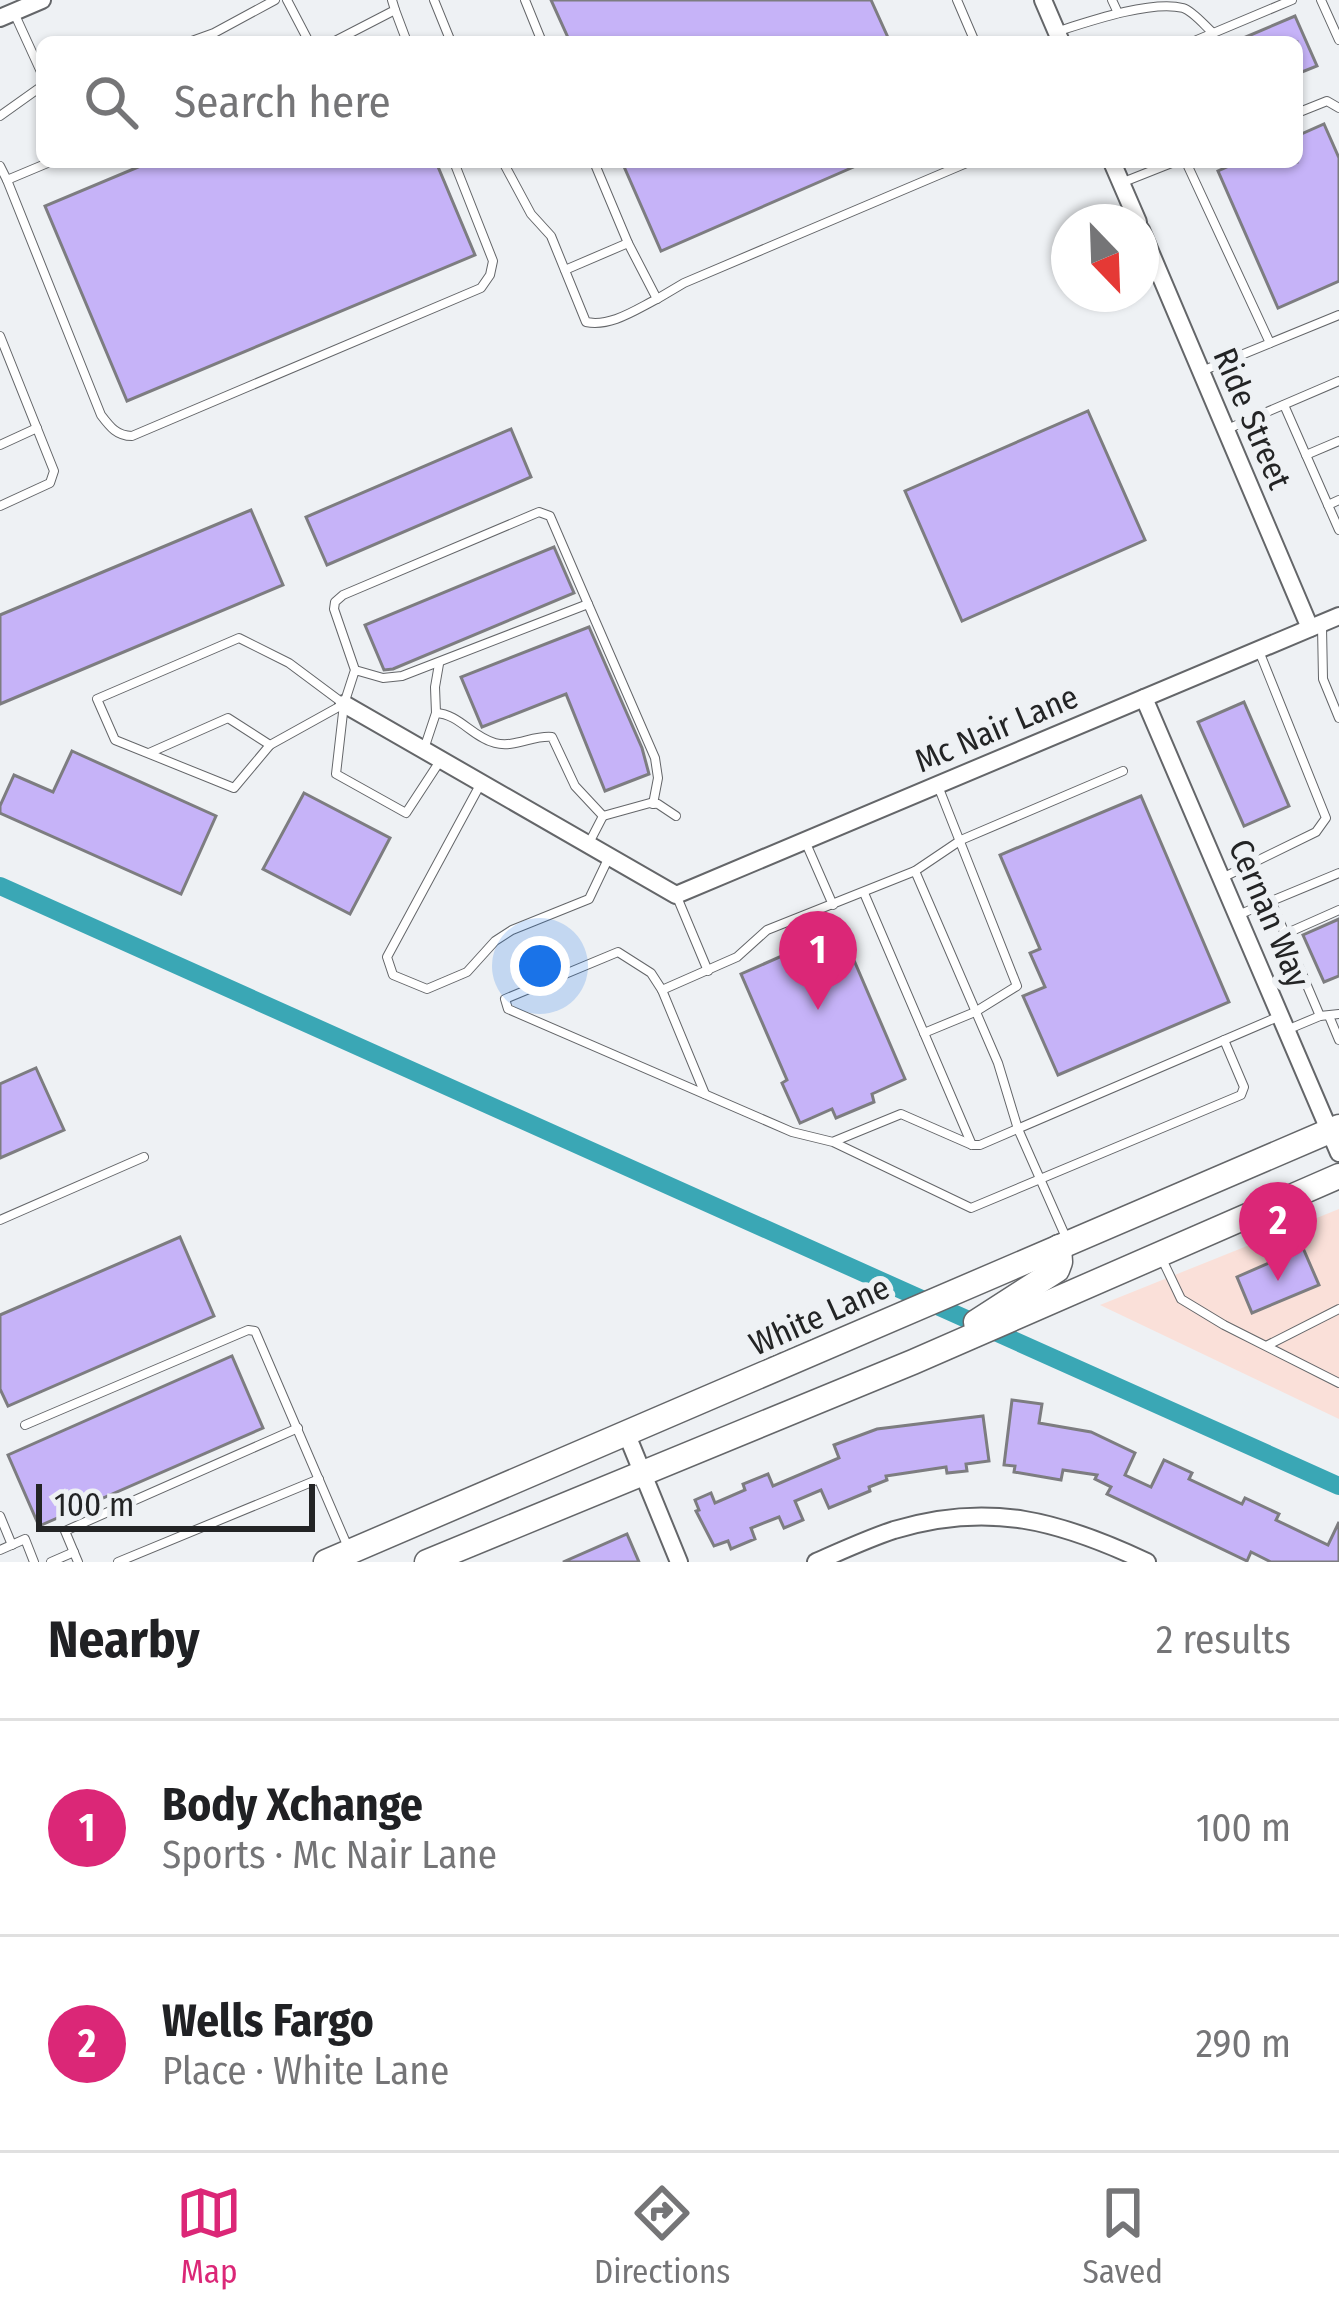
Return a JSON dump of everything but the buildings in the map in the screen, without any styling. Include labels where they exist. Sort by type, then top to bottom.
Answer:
[{"type":"main road","name":"White Lane","points":[[427,1562],[913,1362],[1043,1280],[1064,1245],[1336,1137]]},
{"type":"main road","name":"White Lane","points":[[339,1558],[892,1319],[1160,1255],[1339,1176]]},
{"type":"street","points":[[6,15],[42,0]]},
{"type":"street","points":[[1043,0],[1059,36]]},
{"type":"street","name":"Ride Street","points":[[1115,168],[1130,204]]},
{"type":"street","name":"Ride Street","points":[[1159,273],[1226,430],[1329,621]]},
{"type":"street","name":"Mc Nair Lane","points":[[676,895],[1329,621]]},
{"type":"street","name":"Cernan Way","points":[[1144,698],[1336,1137]]},
{"type":"street","points":[[344,704],[676,895]]},
{"type":"street","points":[[627,1435],[679,1562]]},
{"type":"street","points":[[822,1561],[924,1522],[997,1516],[1068,1528],[1147,1562]]},
{"type":"lane","points":[[205,36],[275,0]]},
{"type":"lane","points":[[287,0],[306,36]]},
{"type":"lane","points":[[434,0],[449,36]]},
{"type":"lane","points":[[524,0],[539,36]]},
{"type":"lane","points":[[957,0],[973,36]]},
{"type":"lane","points":[[1112,0],[1118,13]]},
{"type":"lane","points":[[1206,36],[1292,0]]},
{"type":"lane","points":[[1322,0],[1339,40]]},
{"type":"lane","points":[[343,36],[393,5],[405,36]]},
{"type":"lane","points":[[1061,36],[1118,13],[1150,7],[1185,8],[1213,33]]},
{"type":"lane","points":[[6,15],[36,64]]},
{"type":"lane","points":[[0,116],[36,90]]},
{"type":"lane","points":[[1303,111],[1327,101],[1339,108]]},
{"type":"lane","points":[[0,166],[101,415],[123,436],[481,288],[493,261],[456,168]]},
{"type":"lane","points":[[7,180],[36,168]]},
{"type":"lane","points":[[506,168],[531,214],[551,236],[586,322],[599,325],[684,283],[955,168]]},
{"type":"lane","points":[[597,168],[657,299]]},
{"type":"lane","points":[[1121,183],[1159,168]]},
{"type":"lane","points":[[1189,168],[1270,343]]},
{"type":"lane","points":[[565,270],[628,243]]},
{"type":"lane","points":[[1201,372],[1339,315]]},
{"type":"lane","points":[[0,336],[52,464],[53,478],[0,506]]},
{"type":"lane","points":[[1226,430],[1339,380]]},
{"type":"lane","points":[[1284,405],[1339,530]]},
{"type":"lane","points":[[0,445],[38,428]]},
{"type":"lane","points":[[1306,455],[1339,441]]},
{"type":"lane","points":[[1328,505],[1339,500]]},
{"type":"lane","points":[[441,760],[406,813],[337,774],[344,704],[355,663],[334,609],[337,598],[539,512],[550,516],[655,758],[658,778],[653,803]]},
{"type":"lane","points":[[355,670],[392,679],[588,604]]},
{"type":"lane","points":[[1329,621],[1323,679],[1339,718]]},
{"type":"lane","points":[[239,638],[289,663],[344,704],[270,746],[234,788],[115,740],[97,699],[239,638]]},
{"type":"lane","points":[[1222,878],[1316,832],[1326,818],[1258,650]]},
{"type":"lane","points":[[423,750],[436,712],[440,663]]},
{"type":"lane","points":[[436,712],[452,716],[490,742],[506,745],[552,737],[575,786],[603,816]]},
{"type":"lane","points":[[148,754],[228,718],[270,746]]},
{"type":"lane","points":[[662,990],[742,954],[767,930],[915,871],[962,840],[1123,771]]},
{"type":"lane","points":[[481,783],[387,957],[393,975],[427,989],[467,972],[512,930],[589,899],[609,857]]},
{"type":"lane","points":[[924,1033],[976,1012],[1016,988],[1017,982],[937,785]]},
{"type":"lane","points":[[588,845],[603,816],[653,803],[676,816]]},
{"type":"lane","points":[[805,841],[833,905]]},
{"type":"lane","points":[[915,871],[998,1064],[1064,1245]]},
{"type":"lane","points":[[1238,915],[1339,873]]},
{"type":"lane","points":[[864,892],[973,1144]]},
{"type":"lane","points":[[676,895],[708,970]]},
{"type":"lane","points":[[1271,901],[1339,1040]]},
{"type":"lane","points":[[1285,934],[1339,910]]},
{"type":"lane","points":[[706,1094],[662,990],[651,973],[618,952],[505,999],[508,1009],[792,1132],[833,1142],[971,1208],[1241,1095],[1244,1087],[1224,1040]]},
{"type":"lane","points":[[833,1142],[901,1114],[980,1144],[1224,1040],[1329,1016]]},
{"type":"lane","points":[[0,1220],[144,1157]]},
{"type":"lane","points":[[1160,1255],[1181,1299],[1339,1383]]},
{"type":"lane","points":[[1266,1346],[1339,1309]]},
{"type":"lane","points":[[25,1425],[255,1331],[319,1479],[339,1558]]},
{"type":"lane","points":[[78,1562],[65,1531],[298,1428]]},
{"type":"lane","points":[[118,1562],[319,1479]]},
{"type":"lane","points":[[0,1516],[12,1545]]},
{"type":"lane","points":[[0,1550],[25,1539],[34,1562]]},
{"type":"lane","points":[[51,1562],[74,1552]]},
{"type":"shaded area","points":[[1339,1209],[1339,1419],[1100,1305]]},
{"type":"waterway","points":[[0,886],[1339,1486]]},
{"type":"place","name":"Body Xchange","points":[[818,1010]]},
{"type":"place","name":"Wells Fargo","points":[[1278,1281]]}]
